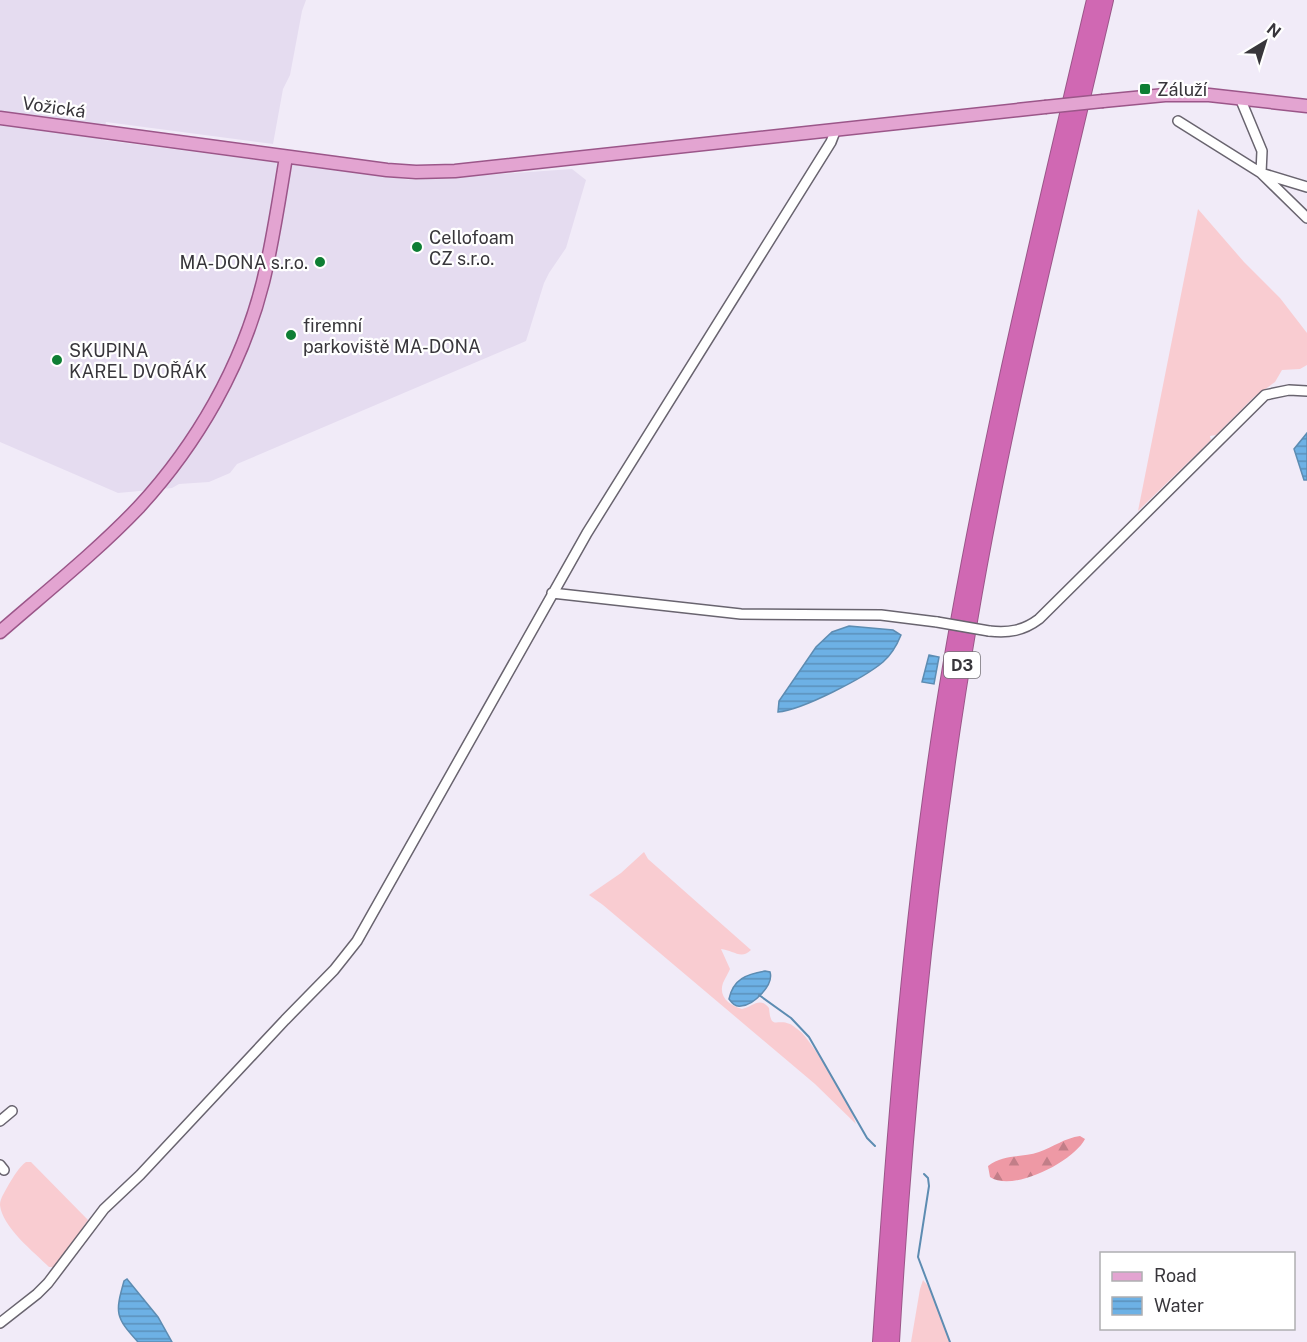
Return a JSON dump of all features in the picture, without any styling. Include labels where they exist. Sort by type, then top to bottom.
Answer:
[{"type":"highway","name":"D3","points":[[880,1342],[891,1181],[920,874],[958,616],[998,414],[1094,0]]},
{"type":"highway","name":"D3","points":[[892,1342],[916,1019],[927,917],[954,719],[970,619],[1010,417],[1106,0]]},
{"type":"main road","name":"Vožická","points":[[0,118],[286,157],[416,172],[455,171],[1165,95],[1209,95],[1307,106]]},
{"type":"main road","points":[[0,632],[138,508],[165,477],[208,415],[235,361],[258,300],[270,249],[286,157]]},
{"type":"street","points":[[1240,98],[1260,145],[1262,173]]},
{"type":"street","points":[[1178,121],[1262,173],[1307,218]]},
{"type":"street","points":[[0,1323],[48,1283],[104,1209],[140,1174],[351,949],[372,917],[552,593],[831,142],[836,129]]},
{"type":"street","points":[[1262,173],[1307,187]]},
{"type":"street","points":[[552,593],[741,614],[882,615],[1008,633],[1027,628],[1039,619],[1259,399],[1273,392],[1307,392]]},
{"type":"street","points":[[0,1121],[12,1111]]},
{"type":"shaded area","points":[[0,0],[306,0],[290,75],[283,89],[273,144],[106,122],[102,140],[412,180],[572,169],[586,180],[566,248],[544,283],[526,341],[237,464],[230,473],[209,482],[118,493],[0,442]]},
{"type":"shaded area","points":[[1198,209],[1244,262],[1280,298],[1307,333],[1307,365],[1300,369],[1282,370],[1275,382],[1254,397],[1216,435],[1210,436],[1211,440],[1138,511]]},
{"type":"shaded area","points":[[644,852],[648,859],[751,950],[740,954],[721,949],[730,969],[722,988],[726,1000],[742,1009],[762,1003],[769,1008],[773,1022],[790,1024],[801,1032],[832,1076],[856,1124],[815,1084],[589,895],[621,873]]},
{"type":"shaded area","points":[[26,1162],[31,1162],[88,1220],[55,1267],[49,1267],[27,1247],[6,1222],[2,1213],[0,1205],[2,1197],[21,1166]]},
{"type":"shaded area","points":[[923,1280],[929,1287],[950,1342],[911,1342]]},
{"type":"green space","points":[[1080,1136],[1085,1139],[1079,1148],[1042,1172],[1013,1181],[1000,1181],[990,1177],[988,1166],[994,1162],[1039,1152]]},
{"type":"water","points":[[1307,433],[1307,480],[1304,480],[1294,449]]},
{"type":"water","points":[[849,626],[893,630],[901,635],[894,650],[874,669],[817,700],[778,712],[779,701],[816,647],[832,632]]},
{"type":"water","points":[[929,655],[939,657],[934,684],[922,682]]},
{"type":"water","points":[[770,972],[769,983],[762,994],[752,1002],[739,1006],[729,999],[737,982],[752,974]]},
{"type":"water","points":[[127,1279],[158,1317],[172,1342],[138,1342],[125,1326],[118,1308],[124,1281]]},
{"type":"waterway","points":[[759,995],[791,1018],[809,1037],[867,1138],[875,1146]]},
{"type":"waterway","points":[[924,1174],[928,1178],[929,1186],[918,1257],[950,1342]]},
{"type":"place","name":"Záluží","points":[[1145,89]]},
{"type":"place","name":"Cellofoam CZ s.r.o.","points":[[417,247]]},
{"type":"place","name":"MA-DONA s.r.o.","points":[[320,262]]},
{"type":"place","name":"firemní parkoviště MA-DONA","points":[[291,335]]},
{"type":"place","name":"SKUPINA KAREL DVOŘÁK","points":[[57,360]]}]
